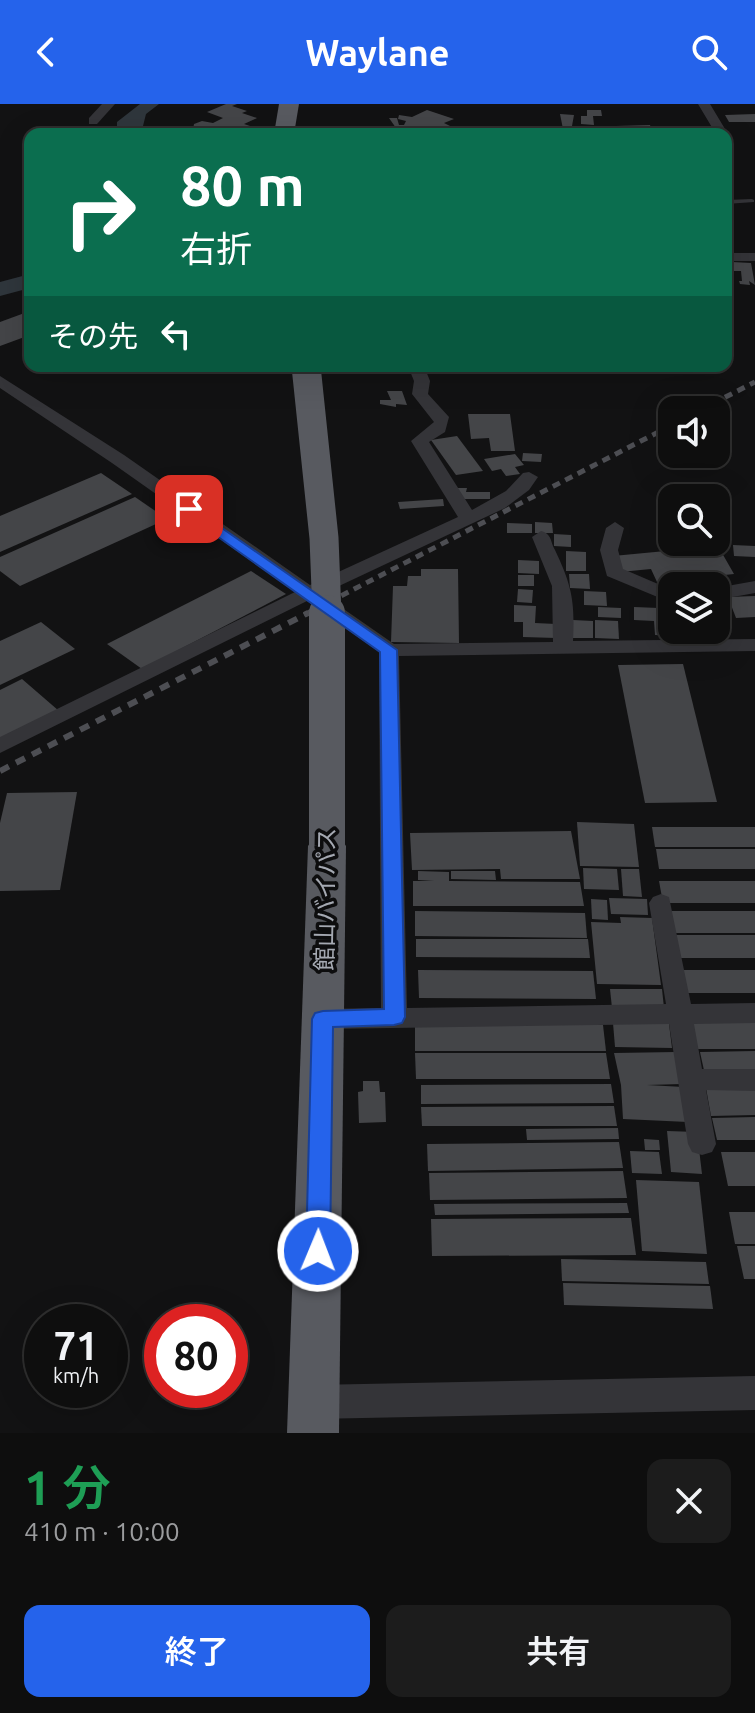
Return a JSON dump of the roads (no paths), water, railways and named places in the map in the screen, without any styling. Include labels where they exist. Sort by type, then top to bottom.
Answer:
[{"type":"highway","points":[[285,128],[289,104]]},
{"type":"highway","name":"館山バイパス","points":[[307,372],[324,538],[328,631],[327,846],[314,1418]]},
{"type":"street","points":[[93,121],[109,104]]},
{"type":"street","points":[[704,104],[718,128]]},
{"type":"street","points":[[732,257],[755,257]]},
{"type":"street","points":[[418,372],[422,381],[420,394],[440,414],[442,423],[441,427],[420,441],[468,518]]},
{"type":"street","points":[[0,381],[118,459],[389,650],[755,645]]},
{"type":"street","points":[[0,746],[307,592],[468,518],[518,492],[529,477]]},
{"type":"street","points":[[615,528],[609,550],[614,572],[658,591]]},
{"type":"street","points":[[541,537],[543,547],[559,575],[565,609],[563,648]]},
{"type":"street","points":[[730,591],[755,587]]},
{"type":"street","points":[[389,650],[394,1017]]},
{"type":"street","points":[[661,903],[702,1144]]},
{"type":"street","points":[[323,1019],[755,1013]]},
{"type":"street","points":[[690,1079],[755,1080]]},
{"type":"street","points":[[314,1418],[755,1393]]},
{"type":"lane","points":[[732,202],[752,201]]},
{"type":"waterway","points":[[0,289],[24,283]]},
{"type":"railway","points":[[728,396],[755,382]]},
{"type":"railway","points":[[304,615],[658,432]]},
{"type":"railway","points":[[0,771],[308,613]]}]
